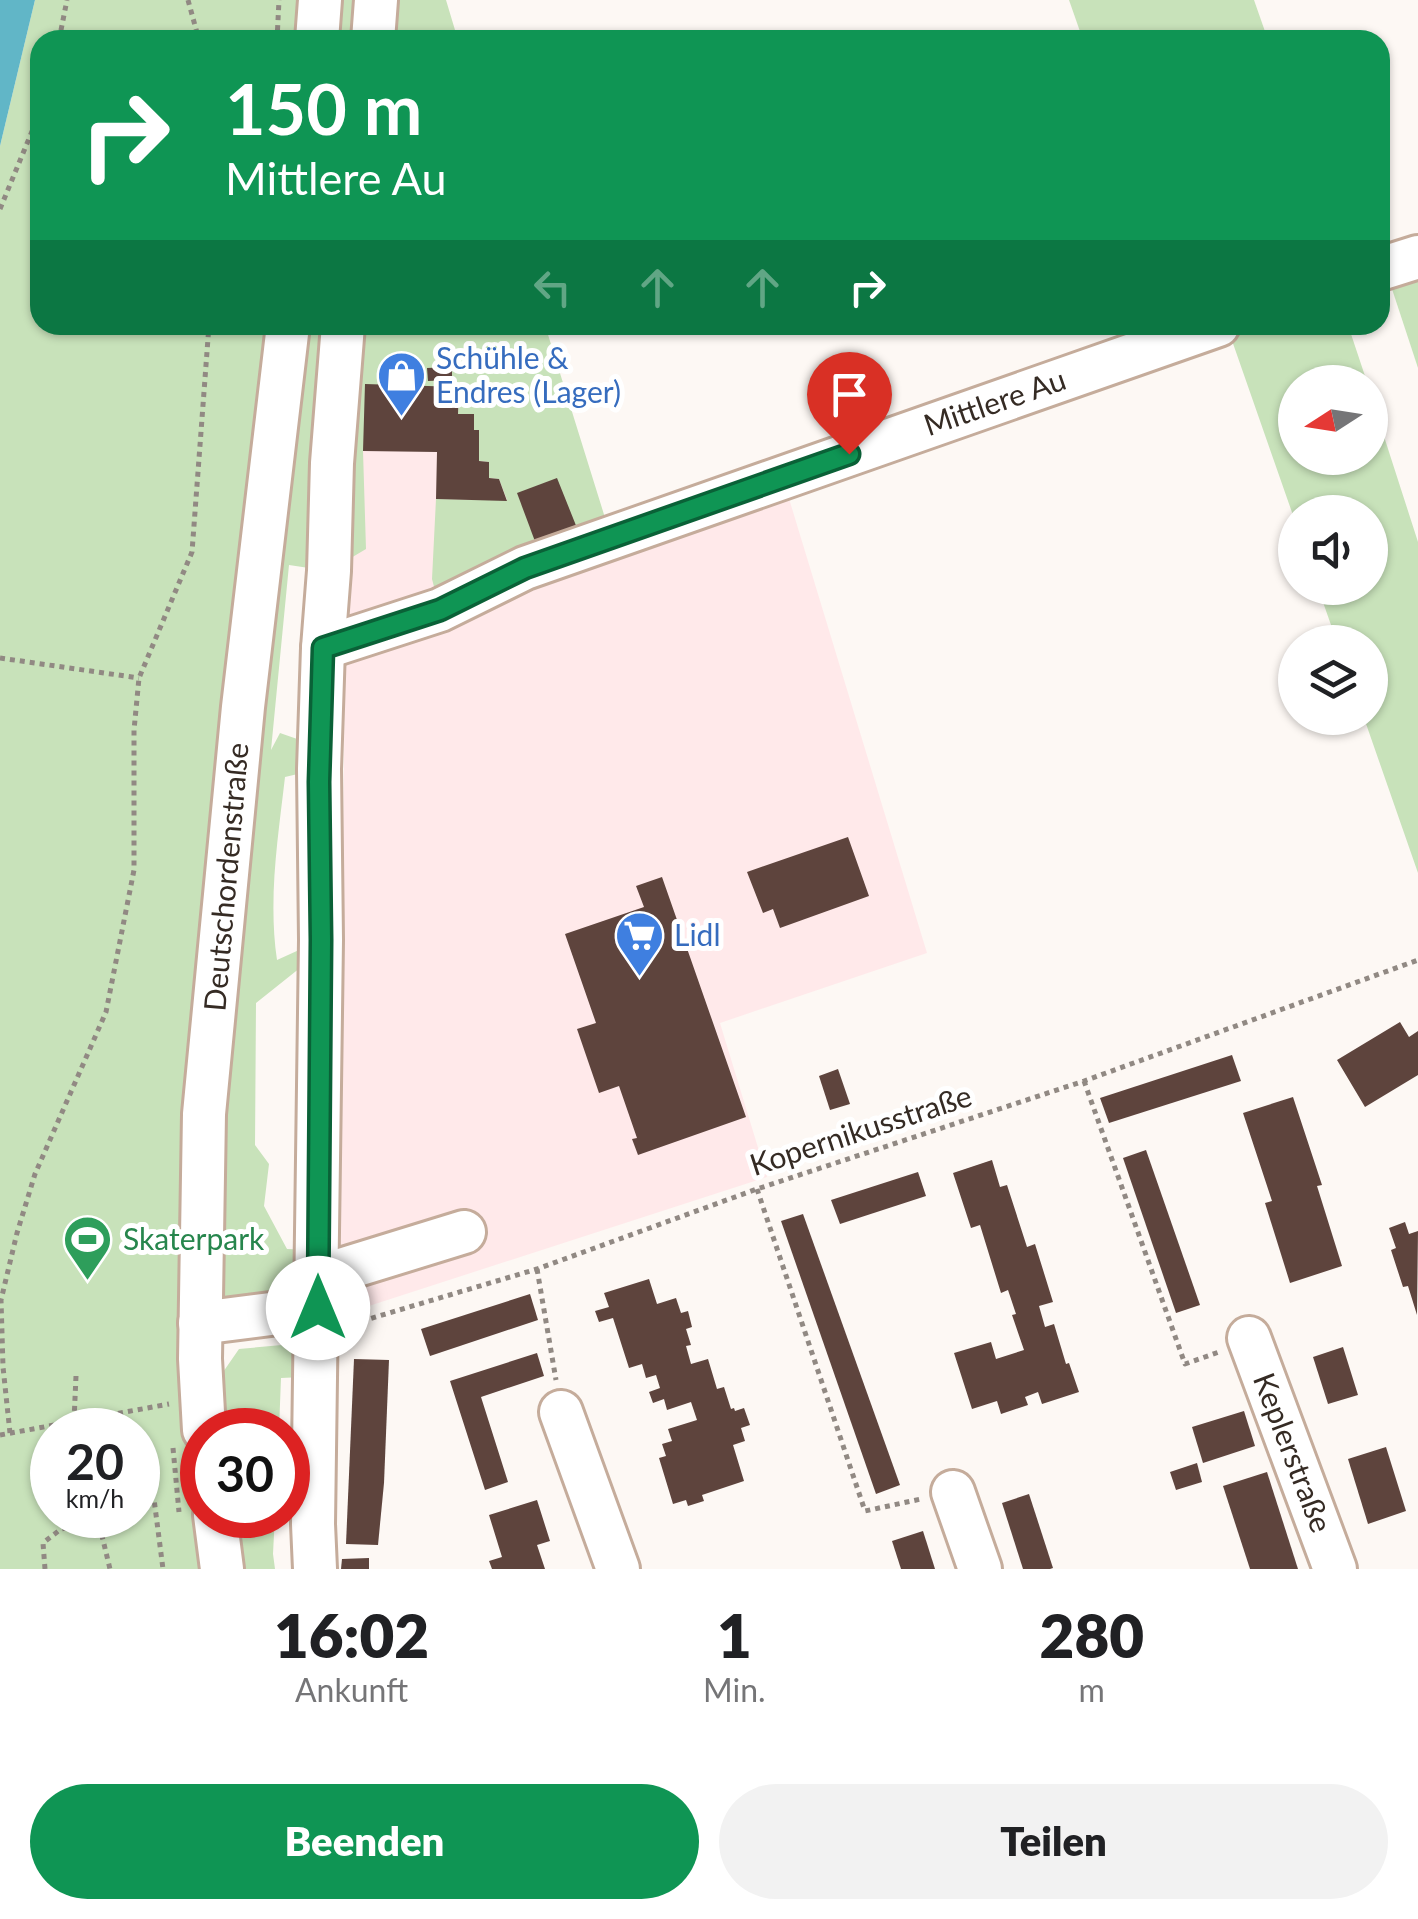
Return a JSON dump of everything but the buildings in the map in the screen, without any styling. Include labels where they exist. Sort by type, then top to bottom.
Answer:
[{"type":"street","points":[[317,30],[320,0]]},
{"type":"street","points":[[374,30],[376,0]]},
{"type":"street","points":[[1390,266],[1418,256]]},
{"type":"street","name":"Deutschordenstraße","points":[[202,1408],[204,1114],[243,707],[287,335]]},
{"type":"street","points":[[315,1569],[319,782],[332,463],[343,335]]},
{"type":"street","name":"Mittlere Au","points":[[323,648],[440,610],[525,568],[1189,335]]},
{"type":"street","points":[[200,1322],[317,1307],[464,1232]]},
{"type":"street","name":"Keplerstraße","points":[[1236,1344],[1335,1569]]},
{"type":"street","points":[[561,1412],[618,1569]]},
{"type":"street","points":[[953,1492],[980,1569]]},
{"type":"street","points":[[218,1538],[222,1569]]},
{"type":"path","points":[[61,30],[67,0]]},
{"type":"path","points":[[188,0],[196,30]]},
{"type":"path","points":[[278,30],[279,0]]},
{"type":"path","points":[[0,208],[30,136]]},
{"type":"path","points":[[10,1433],[1,1300],[35,1174],[106,1012],[134,870],[134,730],[139,678],[192,552],[208,335]]},
{"type":"path","points":[[0,658],[139,678]]},
{"type":"path","name":"Kopernikusstraße","points":[[317,1307],[537,1269],[757,1189],[1084,1081],[1418,960]]},
{"type":"path","points":[[1084,1081],[1185,1364],[1236,1344]]},
{"type":"path","points":[[757,1189],[865,1511],[953,1492]]},
{"type":"path","points":[[537,1269],[561,1412]]},
{"type":"path","points":[[75,1408],[76,1376]]},
{"type":"path","points":[[147,1408],[170,1404]]},
{"type":"path","points":[[0,1435],[30,1429]]},
{"type":"path","points":[[45,1569],[44,1543],[50,1538]]},
{"type":"path","points":[[103,1538],[110,1569]]},
{"type":"path","points":[[159,1538],[163,1569]]},
{"type":"shaded area","points":[[363,335],[452,335],[531,551],[787,492],[927,953],[720,1023],[767,1177],[338,1316],[346,572]]},
{"type":"green space","points":[[35,0],[446,0],[455,30],[30,30],[30,335],[548,335],[611,537],[440,610],[432,579],[436,499],[507,500],[499,479],[489,478],[489,462],[479,461],[479,431],[474,430],[474,414],[458,414],[459,387],[363,451],[366,549],[329,571],[289,565],[271,750],[280,733],[320,747],[319,769],[285,777],[274,891],[277,960],[321,940],[320,952],[256,1003],[255,1145],[269,1164],[264,1206],[287,1249],[318,1250],[318,1308],[200,1323],[201,1408],[180,1408],[180,1538],[211,1538],[222,1569],[0,1569],[0,146]]},
{"type":"green space","points":[[1069,0],[1254,0],[1264,30],[1080,30]]},
{"type":"green space","points":[[1418,281],[1418,368],[1392,289]]},
{"type":"green space","points":[[1230,335],[1351,335],[1361,365],[1278,365],[1278,472]]},
{"type":"green space","points":[[1388,449],[1418,542],[1418,873],[1370,735],[1388,735],[1388,625],[1331,625],[1324,605],[1388,605],[1388,495],[1286,495],[1279,475],[1388,475]]},
{"type":"green space","points":[[293,1344],[303,1377],[281,1378],[280,1408],[223,1408],[221,1375],[239,1349]]},
{"type":"green space","points":[[237,1538],[274,1538],[275,1569],[242,1569]]},
{"type":"water","points":[[0,0],[35,0],[0,146]]},
{"type":"place","name":"Schühle & Endres (Lager)","points":[[401,418]]},
{"type":"place","name":"Lidl","points":[[639,978]]},
{"type":"place","name":"Skaterpark","points":[[88,1282]]},
{"type":"route","points":[[318,1308],[323,648],[440,610],[525,568],[849,454]]}]
